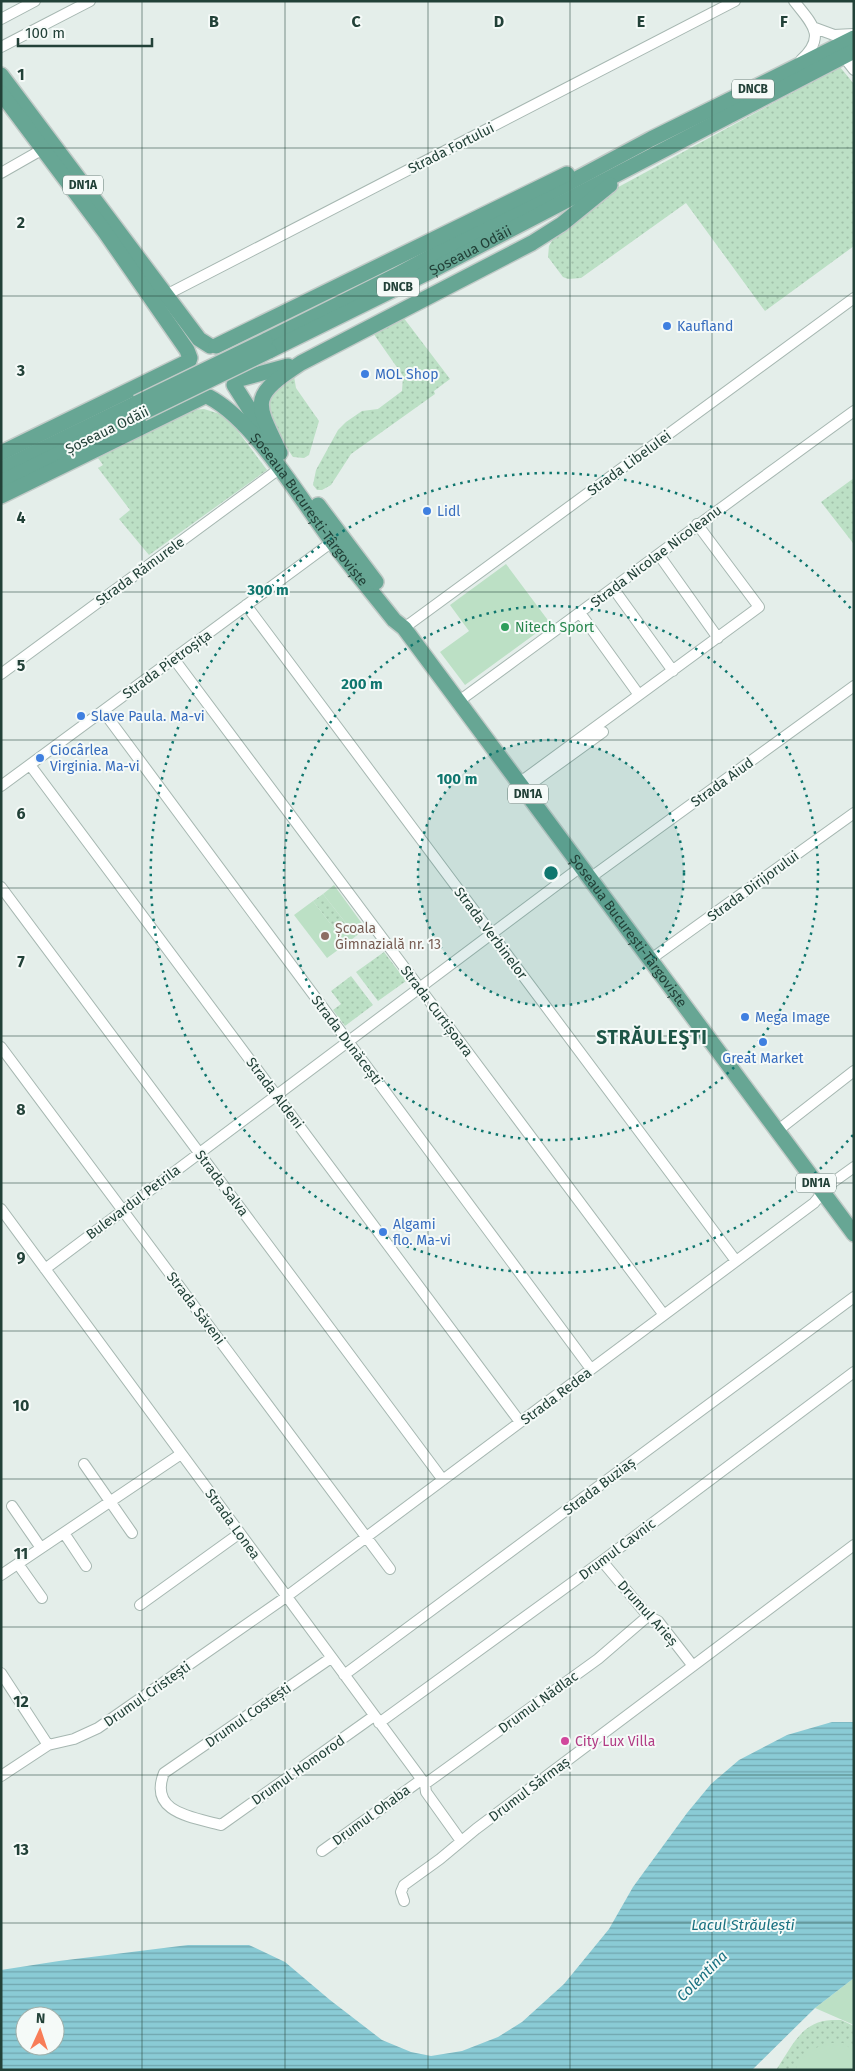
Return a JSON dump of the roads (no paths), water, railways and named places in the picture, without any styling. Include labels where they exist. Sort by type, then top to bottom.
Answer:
[{"type":"main road","name":"Șoseaua Odăii","points":[[1,482],[140,408],[267,346],[427,273],[790,70],[854,38]]},
{"type":"main road","name":"Șoseaua Odăii","points":[[655,145],[849,54]]},
{"type":"main road","name":"DN1A","points":[[1,75],[199,339],[228,351],[232,356],[238,367],[235,382]]},
{"type":"main road","name":"DN1A","points":[[1,93],[187,350],[190,360],[187,368],[189,382],[199,393],[207,396]]},
{"type":"main road","points":[[1,453],[164,374],[190,360],[197,351],[213,346],[272,318],[516,198],[655,145]]},
{"type":"main road","points":[[280,454],[263,416],[261,404],[262,396],[271,383],[300,363],[532,243],[562,224],[655,145]]},
{"type":"main road","points":[[167,297],[198,329],[209,336],[230,334],[256,322],[272,318]]},
{"type":"main road","points":[[161,313],[176,349],[175,357],[164,374]]},
{"type":"main road","points":[[1,496],[207,396],[224,394],[235,382],[300,363]]},
{"type":"main road","name":"Șoseaua București-Târgoviște","points":[[235,382],[249,410],[386,596],[400,617],[404,628]]},
{"type":"main road","name":"Șoseaua București-Târgoviște","points":[[207,396],[226,407],[245,425],[332,542],[394,620],[404,628],[854,1234]]},
{"type":"main road","name":"Șoseaua Odăii","points":[[1,469],[140,408]]},
{"type":"street","points":[[1,19],[35,1]]},
{"type":"street","points":[[1,47],[90,1]]},
{"type":"street","name":"Strada Fortului","points":[[167,297],[735,1]]},
{"type":"street","points":[[794,1],[815,28],[834,35],[854,34]]},
{"type":"street","points":[[790,70],[808,53],[816,42],[815,28]]},
{"type":"street","points":[[849,54],[854,70]]},
{"type":"street","points":[[1,173],[43,149]]},
{"type":"street","name":"Strada Libelulei","points":[[404,628],[854,298]]},
{"type":"street","name":"Strada Nicolae Nicoleanu","points":[[459,701],[659,555],[697,524],[854,411]]},
{"type":"street","name":"Strada Rămurele","points":[[1,674],[279,469]]},
{"type":"street","points":[[522,786],[639,695],[759,607],[697,524]]},
{"type":"street","name":"Strada Pietroșița","points":[[1,786],[332,542]]},
{"type":"street","points":[[659,555],[718,638]]},
{"type":"street","points":[[613,588],[673,671]]},
{"type":"street","name":"Strada Verbinelor","points":[[246,605],[736,1261]]},
{"type":"street","points":[[580,613],[639,695]]},
{"type":"street","name":"Strada Curtișoara","points":[[174,659],[664,1315]]},
{"type":"street","name":"Strada Aiud","points":[[586,872],[854,686]]},
{"type":"street","name":"Strada Dunăcești","points":[[103,711],[591,1369]]},
{"type":"street","points":[[522,786],[603,732]]},
{"type":"street","name":"Strada Aldeni","points":[[30,765],[520,1422]]},
{"type":"street","name":"Strada Dirijorului","points":[[651,960],[854,813]]},
{"type":"street","name":"Bulevardul Petrila","points":[[45,1269],[491,934],[586,872]]},
{"type":"street","name":"Strada Salva","points":[[1,887],[443,1480]]},
{"type":"street","name":"Strada Săveni","points":[[1,1047],[390,1569]]},
{"type":"street","points":[[777,1131],[854,1071]]},
{"type":"street","name":"Strada Redea","points":[[286,1597],[814,1202],[830,1185],[854,1167]]},
{"type":"street","name":"Strada Lonea","points":[[1,1209],[423,1782],[426,1792],[461,1841]]},
{"type":"street","name":"Strada Buziaș","points":[[344,1675],[854,1297]]},
{"type":"street","name":"Drumul Cavnic","points":[[377,1719],[602,1561],[854,1372]]},
{"type":"street","points":[[1,1575],[181,1454]]},
{"type":"street","points":[[84,1464],[132,1533]]},
{"type":"street","points":[[12,1506],[41,1548]]},
{"type":"street","points":[[64,1533],[86,1566]]},
{"type":"street","points":[[140,1605],[240,1533]]},
{"type":"street","name":"Drumul Sărmaș","points":[[404,1901],[401,1892],[404,1885],[854,1544]]},
{"type":"street","name":"Drumul Arieș","points":[[602,1561],[648,1616],[658,1621],[693,1666]]},
{"type":"street","points":[[18,1564],[42,1598]]},
{"type":"street","name":"Drumul Cristești","points":[[1,1776],[48,1745],[74,1739],[98,1728],[286,1597]]},
{"type":"street","name":"Drumul Nădlac","points":[[423,1782],[598,1659],[648,1616]]},
{"type":"street","name":"Drumul Costești","points":[[221,1825],[176,1813],[168,1806],[161,1794],[161,1782],[164,1773],[331,1658]]},
{"type":"street","points":[[1,1673],[48,1745]]},
{"type":"street","name":"Drumul Homorod","points":[[221,1825],[377,1719]]},
{"type":"street","name":"Drumul Ohaba","points":[[322,1851],[423,1782]]},
{"type":"water","name":"Lacul Străulești","points":[[832,1722],[854,1722],[854,1978],[815,2008],[752,2070],[1,2070],[1,1970],[188,1945],[249,1945],[285,1962],[382,2040],[411,2052],[431,2056],[462,2051],[498,2037],[522,2022],[564,1984],[609,1929],[633,1887],[687,1813],[711,1784],[739,1760],[787,1735]]},
{"type":"place","name":"Kaufland","points":[[667,326]]},
{"type":"place","name":"MOL Shop","points":[[365,374]]},
{"type":"place","name":"Lidl","points":[[427,511]]},
{"type":"place","name":"Nitech Sport","points":[[505,627]]},
{"type":"place","name":"Slave Paula. Ma-vi","points":[[81,716]]},
{"type":"place","name":"Ciocârlea Virginia. Ma-vi","points":[[40,758]]},
{"type":"place","name":"Școala Gimnazială nr. 13","points":[[325,936]]},
{"type":"place","name":"Mega Image","points":[[745,1017]]},
{"type":"place","name":"Great Market","points":[[763,1042]]},
{"type":"place","name":"Algami flo. Ma-vi","points":[[383,1232]]},
{"type":"place","name":"City Lux Villa","points":[[565,1741]]},
{"type":"district","name":"STRĂULEŞTI","points":[[652,1037]]},
{"type":"water label","name":"Colentina","points":[[702,1976]]}]
